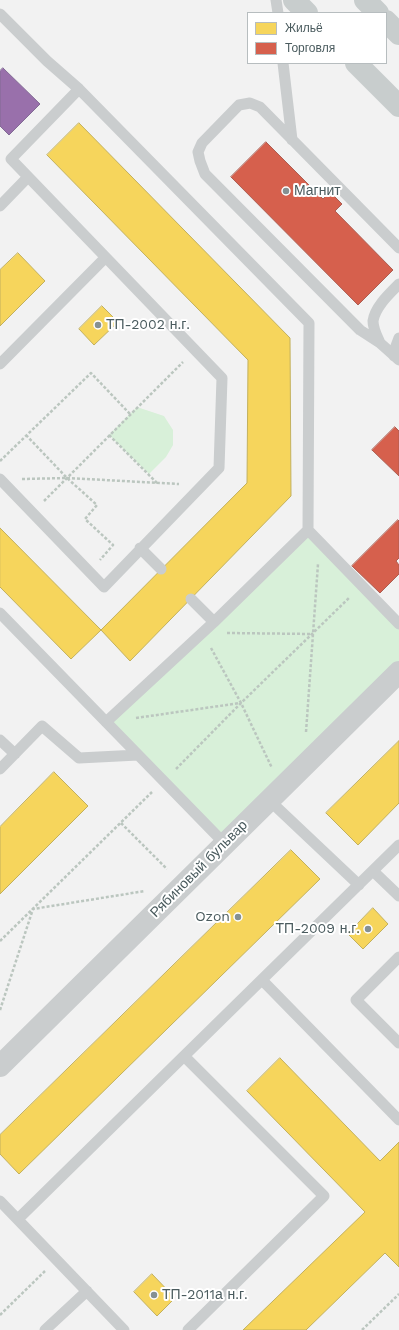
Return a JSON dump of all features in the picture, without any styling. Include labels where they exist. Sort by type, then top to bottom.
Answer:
[{"type":"main road","points":[[294,0],[306,12]]},
{"type":"main road","points":[[365,0],[377,12]]},
{"type":"main road","points":[[387,22],[399,34]]},
{"type":"main road","points":[[357,64],[399,106]]},
{"type":"street","name":"Рябиновый бульвар","points":[[1,1062],[399,672]]},
{"type":"lane","points":[[276,0],[278,12]]},
{"type":"lane","points":[[0,14],[47,61],[79,89],[309,323],[308,530],[399,624]]},
{"type":"lane","points":[[284,64],[292,140]]},
{"type":"lane","points":[[0,480],[104,586],[219,468],[222,378],[11,159],[79,89]]},
{"type":"lane","points":[[397,358],[380,343],[360,330],[205,174],[198,152],[202,143],[240,105],[250,103],[260,107],[399,248]]},
{"type":"lane","points":[[0,206],[28,177]]},
{"type":"lane","points":[[0,364],[105,258]]},
{"type":"lane","points":[[380,343],[374,330],[373,321],[379,307],[399,284]]},
{"type":"lane","points":[[397,358],[396,346],[399,338]]},
{"type":"lane","points":[[106,722],[203,633],[308,530]]},
{"type":"lane","points":[[140,548],[161,569]]},
{"type":"lane","points":[[191,599],[214,622]]},
{"type":"lane","points":[[0,613],[225,844]]},
{"type":"lane","points":[[0,769],[42,726],[79,758],[138,755]]},
{"type":"lane","points":[[0,740],[14,754]]},
{"type":"lane","points":[[275,794],[359,885]]},
{"type":"lane","points":[[18,1219],[399,845]]},
{"type":"lane","points":[[373,871],[399,896]]},
{"type":"lane","points":[[399,957],[356,1000],[399,1043]]},
{"type":"lane","points":[[262,980],[399,1120]]},
{"type":"lane","points":[[184,1056],[324,1196],[188,1330]]},
{"type":"lane","points":[[0,1201],[124,1330]]},
{"type":"lane","points":[[45,1330],[87,1291]]},
{"type":"path","points":[[32,513],[195,350]]},
{"type":"path","points":[[0,461],[91,373],[130,414]]},
{"type":"path","points":[[26,435],[67,478],[97,505],[85,519],[113,546],[89,572]]},
{"type":"path","points":[[110,435],[157,483]]},
{"type":"path","points":[[15,479],[67,478],[203,485]]},
{"type":"path","points":[[303,767],[320,542]]},
{"type":"path","points":[[0,941],[362,585]]},
{"type":"path","points":[[275,794],[241,703],[203,633],[312,634]]},
{"type":"path","points":[[106,722],[241,703]]},
{"type":"path","points":[[121,823],[183,885]]},
{"type":"path","points":[[33,909],[146,891]]},
{"type":"path","points":[[0,1010],[33,909]]},
{"type":"path","points":[[0,1315],[57,1260]]},
{"type":"path","points":[[362,1330],[399,1294]]},
{"type":"green space","points":[[137,407],[164,416],[173,430],[173,445],[166,457],[149,474],[109,435]]},
{"type":"green space","points":[[308,530],[399,624],[399,672],[225,844],[106,722]]},
{"type":"building: Жильё","points":[[79,123],[290,338],[291,496],[130,661],[101,630],[247,483],[248,360],[47,155]]},
{"type":"building: Жильё","points":[[18,253],[45,281],[0,326],[0,270]]},
{"type":"building: Жильё","name":"ТП-2002 н.г.","points":[[102,306],[118,322],[94,345],[79,329]]},
{"type":"building: Жильё","points":[[0,528],[101,630],[71,659],[0,587]]},
{"type":"building: Жильё","points":[[399,741],[399,803],[358,845],[326,813]]},
{"type":"building: Жильё","points":[[54,772],[88,806],[0,894],[0,827]]},
{"type":"building: Жильё","points":[[291,850],[320,879],[19,1174],[0,1154],[0,1135]]},
{"type":"building: Жильё","name":"ТП-2009 н.г.","points":[[373,908],[388,924],[363,949],[348,934]]},
{"type":"building: Жильё","points":[[280,1058],[380,1161],[399,1142],[399,1267],[385,1253],[306,1330],[243,1330],[365,1212],[247,1091]]},
{"type":"building: Жильё","name":"ТП-2011а н.г.","points":[[152,1274],[175,1298],[157,1316],[134,1292]]},
{"type":"building: Торговля","points":[[266,142],[323,199],[330,192],[342,204],[335,211],[393,270],[358,305],[231,177]]},
{"type":"building: Торговля","points":[[395,427],[399,431],[399,476],[372,450]]},
{"type":"building: Торговля","points":[[398,520],[399,558],[396,561],[399,565],[399,574],[380,593],[352,566]]},
{"type":"building: Офисы","points":[[3,68],[40,104],[9,135],[0,126],[0,71]]},
{"type":"place","name":"Магнит","points":[[286,191]]},
{"type":"place","name":"ТП-2002 н.г.","points":[[98,325]]},
{"type":"place","name":"Ozon","points":[[238,917]]},
{"type":"place","name":"ТП-2009 н.г.","points":[[368,929]]},
{"type":"place","name":"ТП-2011а н.г.","points":[[154,1295]]}]
